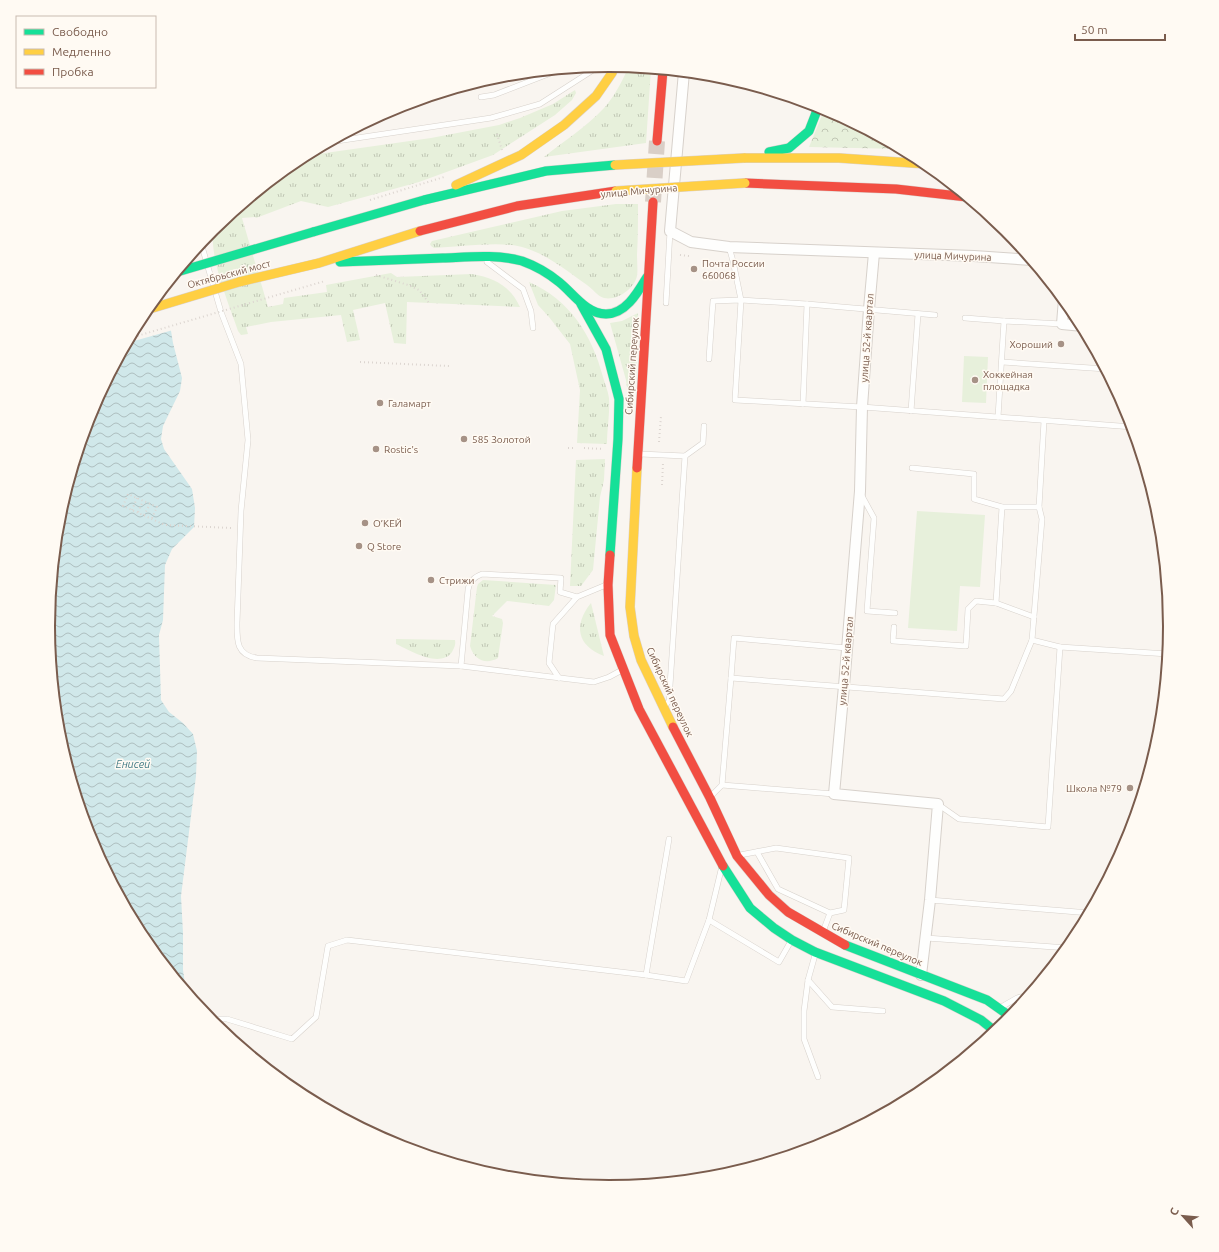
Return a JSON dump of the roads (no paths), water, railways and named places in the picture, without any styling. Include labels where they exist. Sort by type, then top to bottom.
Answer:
[{"type":"main road","points":[[424,200],[521,155],[564,125],[596,96],[612,72]]},
{"type":"main road","points":[[657,141],[663,74]]},
{"type":"main road","points":[[744,158],[789,148],[809,131],[816,112]]},
{"type":"main road","points":[[424,200],[546,171],[615,165],[744,158],[839,158],[915,163]]},
{"type":"main road","name":"улица Мичурина","points":[[319,263],[420,232],[517,206],[616,191],[745,183],[896,189],[959,196]]},
{"type":"main road","name":"Октябрьский мост","points":[[185,270],[424,200]]},
{"type":"main road","name":"Сибирский переулок","points":[[653,202],[637,454],[630,607],[634,636],[632,665],[639,709],[722,866],[750,908],[774,928],[792,940],[848,946],[987,1000],[1006,1013]]},
{"type":"main road","points":[[319,263],[480,257],[516,260],[530,264],[544,272],[564,286],[581,304],[601,314],[613,313],[622,309],[638,292],[648,275]]},
{"type":"main road","name":"Октябрьский мост","points":[[156,307],[239,282],[319,263]]},
{"type":"main road","name":"Сибирский переулок","points":[[581,304],[606,349],[619,399],[618,439],[608,585],[610,635],[663,708],[710,798],[738,856],[769,895],[819,942],[944,1001],[980,1020],[991,1028]]},
{"type":"main road","points":[[722,866],[738,856]]},
{"type":"street","points":[[670,232],[684,76]]},
{"type":"street","name":"улица Мичурина","points":[[670,232],[691,242],[729,247],[974,256],[1026,260]]},
{"type":"street","name":"улица 52-й квартал","points":[[834,794],[860,492],[862,407],[868,309],[874,253]]},
{"type":"street","points":[[1063,308],[1062,324],[1075,325]]},
{"type":"street","points":[[834,794],[938,804],[930,900],[921,975]]},
{"type":"lane","points":[[343,140],[490,118],[540,104],[589,73]]},
{"type":"lane","points":[[481,97],[494,95],[542,76]]},
{"type":"lane","points":[[666,303],[670,232]]},
{"type":"lane","points":[[729,247],[741,300],[735,400],[862,407],[1127,427]]},
{"type":"lane","points":[[203,249],[221,312],[241,364],[248,440],[241,511],[237,623],[237,642],[242,651],[252,657],[257,658],[461,666],[594,682],[609,677],[632,665]]},
{"type":"lane","points":[[480,257],[523,289],[531,312],[533,328]]},
{"type":"lane","points":[[709,359],[714,301],[741,300],[807,304],[935,315]]},
{"type":"lane","points":[[803,404],[807,304]]},
{"type":"lane","points":[[911,411],[918,314]]},
{"type":"lane","points":[[965,318],[1062,324]]},
{"type":"lane","points":[[998,417],[1004,321]]},
{"type":"lane","points":[[1002,362],[1100,369]]},
{"type":"lane","points":[[731,678],[1004,699],[1011,692],[1032,640],[1042,520],[1039,507],[1044,421]]},
{"type":"lane","points":[[637,454],[685,456],[703,443],[704,426]]},
{"type":"lane","points":[[663,708],[669,701],[685,456]]},
{"type":"lane","points":[[912,468],[974,474],[974,498],[1002,507],[1039,507]]},
{"type":"lane","points":[[860,492],[874,518],[867,611],[895,613]]},
{"type":"lane","points":[[996,603],[1002,507]]},
{"type":"lane","points":[[461,666],[468,590],[470,583],[475,577],[482,574],[561,578],[560,592],[577,597]]},
{"type":"lane","points":[[559,678],[549,663],[553,624],[577,597],[608,585]]},
{"type":"lane","points":[[894,627],[893,641],[966,646],[968,608],[976,601],[996,603],[1034,617]]},
{"type":"lane","points":[[710,798],[722,784],[734,638],[847,648]]},
{"type":"lane","points":[[1032,640],[1060,647],[1163,654]]},
{"type":"lane","points":[[938,804],[959,819],[1048,827],[1060,647]]},
{"type":"lane","points":[[722,784],[834,794]]},
{"type":"lane","points":[[646,975],[669,839]]},
{"type":"lane","points":[[738,856],[757,852],[776,848],[849,858],[844,910],[830,913],[778,889],[757,852]]},
{"type":"lane","points":[[218,1019],[228,1019],[292,1040],[316,1017],[328,946],[347,940],[686,981],[710,920],[722,866]]},
{"type":"lane","points":[[930,900],[1084,913]]},
{"type":"lane","points":[[818,1077],[804,1039],[804,1011],[808,980],[819,942],[830,913]]},
{"type":"lane","points":[[710,920],[779,962],[792,940]]},
{"type":"lane","points":[[926,938],[1061,948]]},
{"type":"lane","points":[[808,980],[832,1007],[883,1011]]},
{"type":"lane","points":[[1000,1008],[1022,997]]},
{"type":"water","name":"Енисей","points":[[165,295],[173,343],[182,378],[180,391],[163,426],[161,439],[164,449],[192,489],[195,508],[194,527],[172,549],[165,565],[163,620],[159,635],[161,700],[169,712],[183,723],[193,734],[197,751],[196,776],[181,896],[185,982],[148,934],[129,903],[97,838],[84,804],[74,770],[60,698],[56,662],[55,626],[56,590],[60,554],[74,482],[84,448],[112,381],[148,318]]},
{"type":"tunnel","points":[[653,202],[657,141]]},
{"type":"place","name":"Почта России 660068","points":[[694,269]]},
{"type":"place","name":"Хороший","points":[[1061,344]]},
{"type":"place","name":"Хоккейная площадка","points":[[975,380]]},
{"type":"place","name":"Галамарт","points":[[380,403]]},
{"type":"place","name":"585 Золотой","points":[[464,439]]},
{"type":"place","name":"Rostic's","points":[[376,449]]},
{"type":"place","name":"О’КЕЙ","points":[[365,523]]},
{"type":"place","name":"Q Store","points":[[359,546]]},
{"type":"place","name":"Стрижи","points":[[431,580]]},
{"type":"place","name":"Школа №79","points":[[1130,788]]}]
